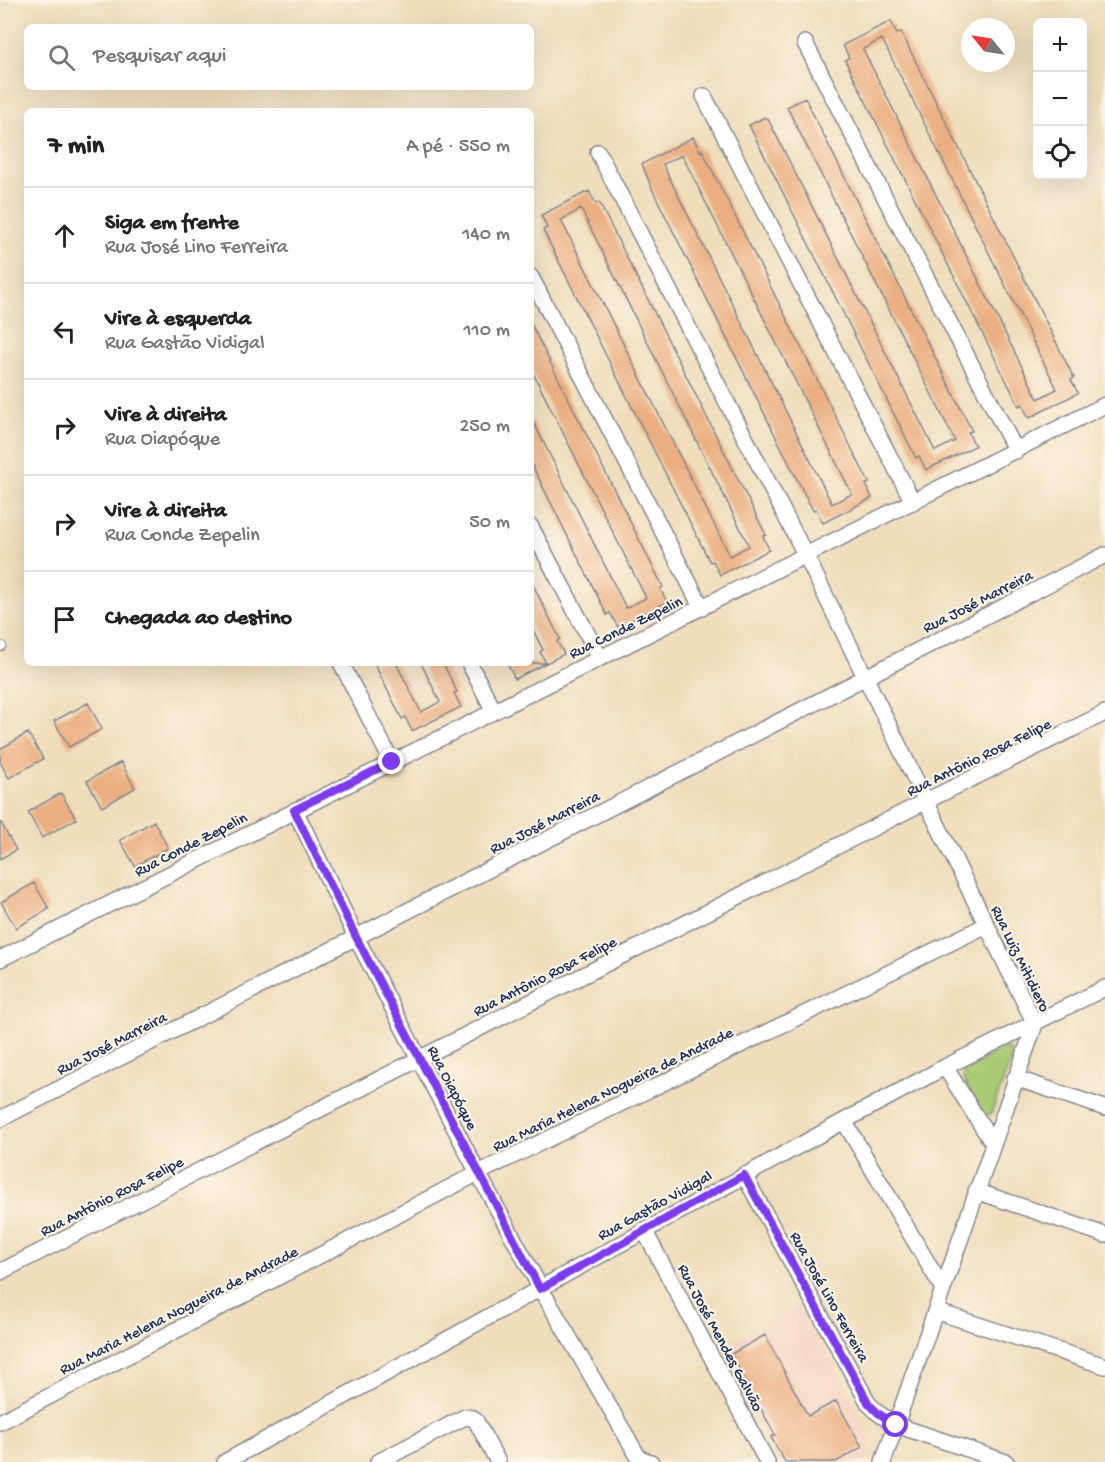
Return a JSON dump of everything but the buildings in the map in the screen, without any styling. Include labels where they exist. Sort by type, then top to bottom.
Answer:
[{"type":"street","points":[[805,42],[1016,450]]},
{"type":"street","points":[[704,96],[913,502]]},
{"type":"street","name":"Rua Luiz Mitidiero","points":[[598,152],[806,556],[1035,1024],[883,1462]]},
{"type":"street","points":[[534,283],[702,608]]},
{"type":"street","name":"Rua Conde Zepelin","points":[[0,959],[1105,405]]},
{"type":"street","points":[[534,533],[600,658]]},
{"type":"street","name":"Rua José Marreira","points":[[0,1119],[1105,555]]},
{"type":"street","points":[[343,666],[392,762]]},
{"type":"street","points":[[471,666],[494,711]]},
{"type":"street","name":"Rua Antônio Rosa Felipe","points":[[0,1272],[926,801],[1105,713]]},
{"type":"street","name":"Rua Oiapóque","points":[[294,810],[356,937],[540,1289],[643,1461]]},
{"type":"street","name":"Rua Maria Helena Nogueira de Andrade","points":[[0,1422],[478,1173],[987,925]]},
{"type":"street","name":"Rua Gastão Vidigal","points":[[236,1460],[744,1175],[945,1066],[1105,988]]},
{"type":"street","points":[[945,1066],[993,1144]]},
{"type":"street","points":[[1015,1078],[1105,1108]]},
{"type":"street","points":[[844,1121],[943,1289]]},
{"type":"street","name":"Rua José Lino Ferreira","points":[[744,1175],[869,1404],[896,1425],[1006,1462]]},
{"type":"street","points":[[976,1191],[1105,1234]]},
{"type":"street","name":"Rua José Mendes Galvão","points":[[644,1230],[767,1462]]},
{"type":"street","points":[[935,1311],[1105,1366]]},
{"type":"street","points":[[378,1462],[465,1417],[476,1421],[498,1462]]},
{"type":"shaded area","points":[[803,1304],[869,1433],[872,1442],[867,1462],[778,1462],[718,1349]]},
{"type":"green space","points":[[1004,1048],[1011,1051],[1012,1058],[991,1114],[983,1116],[963,1079],[964,1071]]},
{"type":"route","points":[[392,762],[294,810],[356,937],[540,1289],[744,1175],[869,1404],[896,1425]]}]
